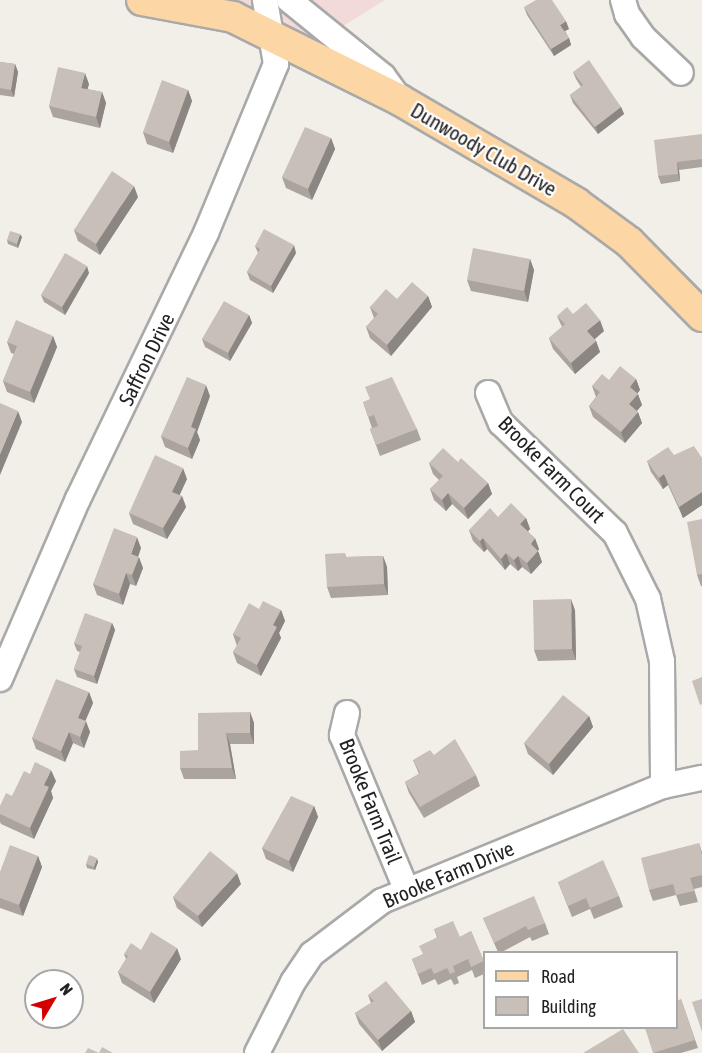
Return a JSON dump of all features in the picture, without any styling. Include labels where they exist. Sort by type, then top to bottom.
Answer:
[{"type":"main road","name":"Dunwoody Club Drive","points":[[142,0],[233,17],[272,34],[400,100],[576,203],[629,242],[702,316]]},
{"type":"street","points":[[265,0],[272,34]]},
{"type":"street","points":[[288,0],[383,76],[400,100]]},
{"type":"street","points":[[623,0],[627,14],[643,37],[681,73]]},
{"type":"street","name":"Saffron Drive","points":[[0,679],[78,499],[207,233],[276,64],[272,34]]},
{"type":"street","name":"Brooke Farm Court","points":[[488,393],[501,423],[615,533],[648,599],[662,661],[663,786]]},
{"type":"street","name":"Brooke Farm Trail","points":[[347,713],[342,735],[406,889]]},
{"type":"street","name":"Brooke Farm Drive","points":[[257,1053],[293,982],[312,954],[382,901],[406,889],[663,786],[702,778]]},
{"type":"shaded area","points":[[163,0],[385,0],[324,38]]},
{"type":"building","points":[[536,0],[552,0],[566,21],[560,25],[569,38],[551,49],[524,7]]},
{"type":"building","points":[[589,60],[621,107],[595,127],[570,95],[583,85],[573,72]]},
{"type":"building","points":[[0,62],[15,64],[11,90],[0,88]]},
{"type":"building","points":[[58,67],[85,73],[81,88],[102,92],[96,117],[49,106]]},
{"type":"building","points":[[162,80],[188,90],[169,142],[143,132]]},
{"type":"building","points":[[305,127],[331,138],[308,189],[282,177]]},
{"type":"building","points":[[702,134],[702,159],[677,162],[678,174],[658,176],[654,140]]},
{"type":"building","points":[[112,171],[134,186],[96,244],[74,230]]},
{"type":"building","points":[[264,229],[294,245],[271,286],[247,272],[260,249],[255,246]]},
{"type":"building","points":[[10,231],[20,234],[17,244],[7,240]]},
{"type":"building","points":[[473,248],[530,259],[524,291],[467,280]]},
{"type":"building","points":[[65,253],[87,266],[62,307],[41,295]]},
{"type":"building","points":[[412,282],[428,296],[387,345],[366,327],[378,314],[370,307],[386,289],[397,299]]},
{"type":"building","points":[[224,301],[249,315],[228,353],[202,339]]},
{"type":"building","points":[[586,303],[600,320],[587,331],[596,341],[571,363],[549,338],[565,324],[557,316],[567,307],[573,314]]},
{"type":"building","points":[[16,320],[53,336],[30,392],[3,381],[17,346],[7,342]]},
{"type":"building","points":[[620,366],[636,379],[630,387],[638,394],[629,404],[638,412],[621,432],[589,406],[600,392],[592,386],[602,374],[609,380]]},
{"type":"building","points":[[187,377],[206,385],[191,427],[196,429],[188,448],[161,436]]},
{"type":"building","points":[[392,377],[417,429],[376,445],[370,429],[378,426],[374,415],[368,417],[363,402],[370,399],[365,387]]},
{"type":"building","points":[[0,403],[18,411],[0,454]]},
{"type":"building","points":[[694,446],[702,458],[702,492],[679,507],[664,474],[659,478],[647,461],[668,447],[674,455]]},
{"type":"building","points":[[443,448],[458,462],[461,458],[488,483],[464,508],[448,493],[442,500],[430,489],[443,476],[429,463]]},
{"type":"building","points":[[155,455],[183,468],[172,492],[182,496],[163,528],[129,513]]},
{"type":"building","points":[[511,503],[526,518],[520,524],[535,538],[531,544],[538,551],[527,563],[518,556],[514,560],[506,553],[501,559],[483,538],[480,541],[469,530],[490,508],[498,517]]},
{"type":"building","points":[[702,519],[702,574],[697,575],[687,522]]},
{"type":"building","points":[[114,528],[137,537],[131,554],[139,557],[132,575],[126,573],[119,594],[93,584]]},
{"type":"building","points":[[345,553],[345,557],[383,556],[384,584],[327,587],[325,554]]},
{"type":"building","points":[[571,599],[572,649],[534,650],[533,600]]},
{"type":"building","points":[[263,601],[281,610],[273,625],[277,627],[257,665],[233,652],[241,638],[233,634],[249,603],[259,609]]},
{"type":"building","points":[[85,613],[112,623],[94,676],[74,669],[82,646],[74,643]]},
{"type":"building","points":[[702,677],[702,704],[700,705],[692,681]]},
{"type":"building","points":[[56,679],[89,692],[78,718],[86,721],[80,737],[69,732],[61,751],[32,738]]},
{"type":"building","points":[[563,695],[589,716],[549,764],[524,743]]},
{"type":"building","points":[[250,712],[250,733],[226,733],[232,768],[180,768],[180,751],[198,750],[198,713]]},
{"type":"building","points":[[455,739],[476,775],[420,807],[405,782],[420,773],[413,760],[430,750],[434,755]]},
{"type":"building","points":[[35,762],[51,770],[44,785],[49,787],[30,828],[0,814],[0,806],[6,793],[12,796],[24,771],[30,774]]},
{"type":"building","points":[[291,796],[314,806],[289,861],[262,848]]},
{"type":"building","points":[[699,843],[702,855],[702,875],[690,878],[694,891],[676,895],[673,884],[649,890],[641,858]]},
{"type":"building","points":[[10,845],[38,856],[19,905],[0,898],[0,872]]},
{"type":"building","points":[[210,851],[237,873],[198,916],[173,897]]},
{"type":"building","points":[[89,855],[97,858],[94,867],[86,864]]},
{"type":"building","points":[[603,860],[619,896],[590,908],[586,898],[568,906],[558,882]]},
{"type":"building","points":[[534,896],[545,923],[528,930],[526,926],[494,943],[483,918]]},
{"type":"building","points":[[453,921],[460,937],[471,931],[483,961],[471,967],[468,959],[453,966],[455,972],[450,974],[447,968],[434,974],[431,968],[418,974],[412,959],[423,954],[419,946],[438,937],[434,929]]},
{"type":"building","points":[[151,932],[177,948],[150,992],[118,972],[128,956],[124,954],[131,943],[141,950]]},
{"type":"building","points":[[386,981],[411,1011],[378,1040],[355,1013],[374,1001],[368,995]]},
{"type":"building","points":[[681,999],[695,1040],[653,1053],[645,1029],[678,1029],[678,1000]]},
{"type":"building","points":[[702,999],[702,1032],[692,1002]]},
{"type":"building","points":[[623,1029],[639,1053],[583,1053]]},
{"type":"building","points":[[102,1047],[113,1053],[99,1053]]},
{"type":"building","points":[[88,1048],[99,1053],[85,1053]]}]
